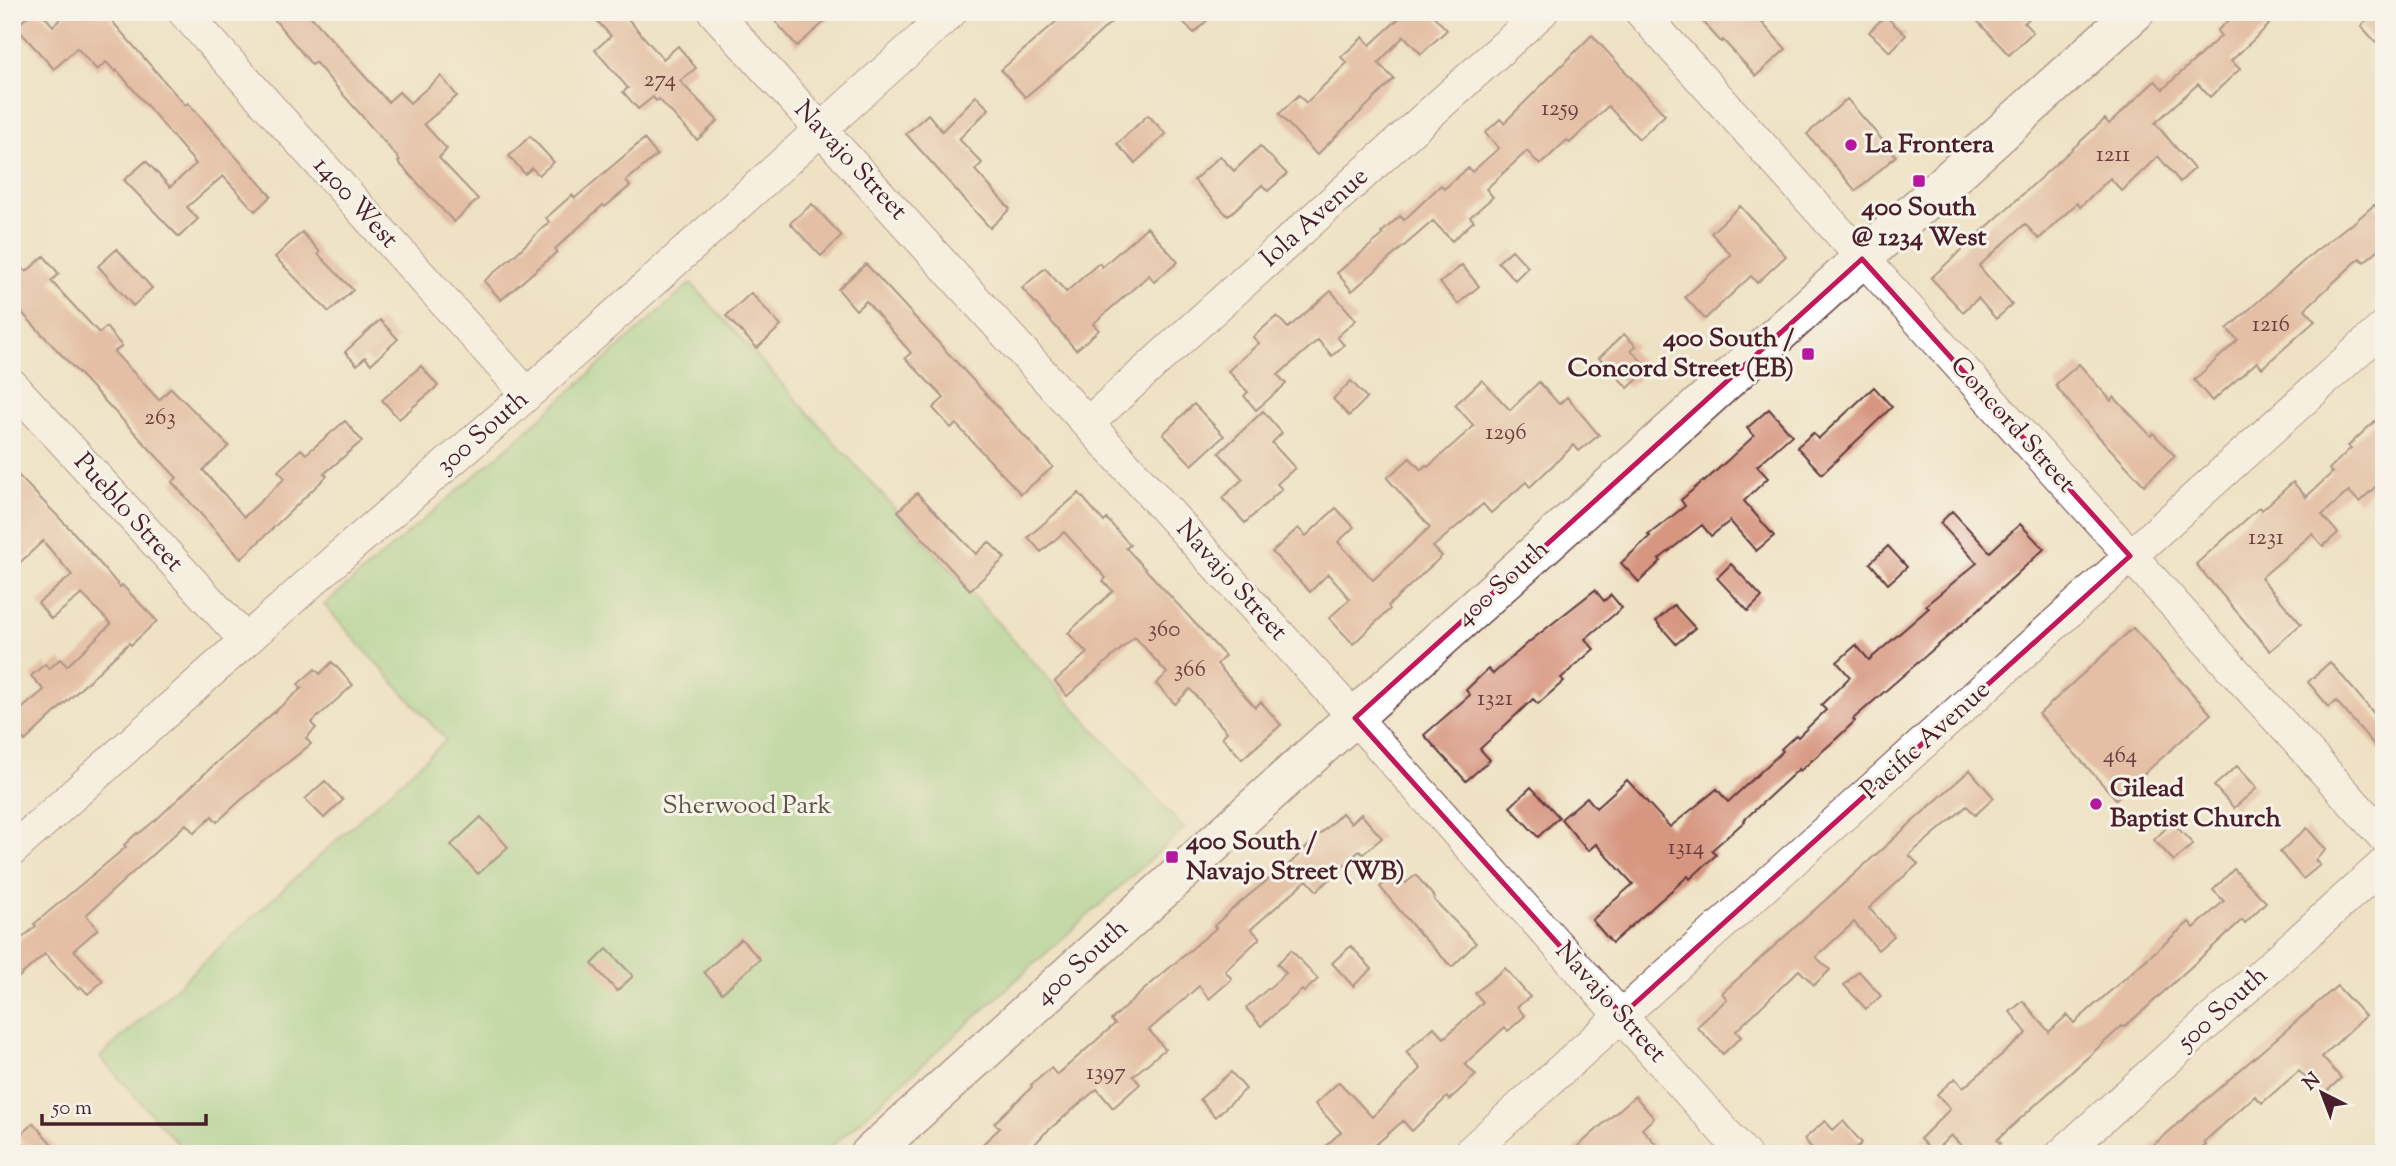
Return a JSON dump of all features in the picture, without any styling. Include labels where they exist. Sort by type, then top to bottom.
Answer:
[{"type":"main road","name":"400 South","points":[[870,1154],[2135,12]]},
{"type":"street","name":"1400 West","points":[[184,12],[527,394]]},
{"type":"street","name":"Navajo Street","points":[[714,12],[1355,718],[1744,1154]]},
{"type":"street","name":"300 South","points":[[12,850],[245,640],[527,394],[951,12]]},
{"type":"street","name":"Iola Avenue","points":[[1088,423],[1542,12]]},
{"type":"street","name":"Concord Street","points":[[1641,12],[2384,836]]},
{"type":"street","name":"Pacific Avenue","points":[[1468,1154],[2384,327]]},
{"type":"street","name":"Pueblo Street","points":[[12,385],[245,640]]},
{"type":"street","name":"500 South","points":[[2062,1154],[2384,864]]},
{"type":"highlighted area","points":[[1862,259],[2130,556],[1622,1015],[1355,718]]},
{"type":"green space","name":"Sherwood Park","points":[[691,283],[1184,829],[823,1154],[187,1154],[100,1057],[446,740],[324,605],[506,449]]},
{"type":"building","points":[[32,12],[41,12],[53,26],[68,12],[104,12],[185,105],[188,103],[271,196],[255,211],[223,176],[187,207],[198,219],[179,237],[124,180],[146,161],[170,187],[196,164],[117,70],[116,72],[106,62],[97,70],[77,48],[54,69],[16,27]]},
{"type":"building","points":[[268,12],[307,12],[388,102],[399,92],[410,103],[441,76],[457,96],[424,124],[447,149],[439,158],[478,199],[454,222],[398,162],[400,160],[315,62],[312,65]]},
{"type":"building","points":[[589,12],[622,12],[663,59],[678,46],[696,68],[680,81],[718,121],[697,140],[659,99],[656,101],[653,97],[638,109],[623,92],[628,88],[595,50],[611,36]]},
{"type":"building","points":[[767,12],[836,12],[797,46]]},
{"type":"building","points":[[1067,12],[1122,12],[1025,97],[1001,70]]},
{"type":"building","points":[[1174,12],[1216,12],[1194,33]]},
{"type":"building","points":[[1406,12],[1430,12],[1447,30],[1421,54],[1404,36],[1378,63],[1394,79],[1317,155],[1279,114],[1299,95],[1306,103],[1347,63],[1341,57],[1363,37],[1370,45]]},
{"type":"building","points":[[1694,12],[1778,12],[1762,23],[1786,49],[1756,76]]},
{"type":"building","points":[[1969,12],[2037,12],[2024,23],[2033,32],[2009,55]]},
{"type":"building","points":[[2237,12],[2257,12],[2269,25],[2231,61],[2240,69],[2210,97],[2198,84],[2155,123],[2194,169],[2180,182],[2158,156],[2122,191],[2110,178],[2080,207],[2077,203],[2039,239],[2025,224],[1979,266],[2012,305],[1996,319],[1978,298],[1963,312],[1931,278],[2105,119],[2109,124],[2155,81],[2163,89],[2221,36],[2217,31]]},
{"type":"building","points":[[2376,12],[2384,12],[2384,51],[2361,26]]},
{"type":"building","points":[[1885,16],[1906,35],[1890,52],[1869,32]]},
{"type":"building","points":[[1592,35],[1665,115],[1639,139],[1608,106],[1570,143],[1567,140],[1540,165],[1527,151],[1486,189],[1493,197],[1470,217],[1474,221],[1452,241],[1433,221],[1352,291],[1337,273],[1383,235],[1381,233],[1400,216],[1404,220],[1441,185],[1444,189],[1468,168],[1472,172],[1499,148],[1485,133],[1500,119],[1504,123]]},
{"type":"building","points":[[976,96],[989,109],[959,139],[982,163],[975,170],[1010,209],[990,228],[906,134],[928,114],[942,131]]},
{"type":"building","name":"La Frontera","points":[[1847,99],[1896,156],[1856,191],[1807,134]]},
{"type":"building","points":[[1148,115],[1166,134],[1135,163],[1117,144]]},
{"type":"building","points":[[530,136],[554,162],[539,175],[532,168],[525,174],[509,156]]},
{"type":"building","points":[[644,139],[657,155],[626,181],[630,186],[605,207],[603,205],[555,249],[557,252],[501,300],[484,281],[549,222],[546,218],[572,195],[575,198]]},
{"type":"building","points":[[1260,146],[1287,174],[1268,191],[1262,185],[1228,216],[1194,180],[1220,156],[1234,171]]},
{"type":"building","points":[[812,204],[842,236],[821,256],[790,223]]},
{"type":"building","points":[[2374,205],[2384,216],[2384,245],[2364,262],[2360,258],[2305,309],[2315,321],[2262,368],[2257,362],[2212,401],[2194,380],[2238,340],[2227,329],[2313,253]]},
{"type":"building","points":[[1740,206],[1786,256],[1757,283],[1751,276],[1705,319],[1685,297],[1731,255],[1711,233]]},
{"type":"building","points":[[1147,227],[1178,262],[1154,282],[1149,275],[1093,324],[1099,330],[1076,350],[1022,288],[1045,268],[1066,292],[1099,263],[1102,267]]},
{"type":"building","points":[[302,232],[320,252],[318,254],[353,290],[329,312],[275,257]]},
{"type":"building","points":[[117,249],[152,288],[133,306],[98,266]]},
{"type":"building","points":[[1512,250],[1528,267],[1515,280],[1498,262]]},
{"type":"building","points":[[12,256],[26,272],[44,256],[59,274],[51,281],[99,333],[106,327],[122,346],[114,352],[159,400],[171,388],[229,446],[203,470],[244,517],[285,478],[278,471],[301,449],[306,454],[345,421],[362,441],[324,474],[327,476],[241,559],[172,482],[177,478],[12,302]]},
{"type":"building","points":[[866,264],[1053,467],[1021,494],[956,424],[951,428],[933,408],[944,398],[905,358],[911,353],[866,301],[856,310],[838,289]]},
{"type":"building","points":[[1462,265],[1479,286],[1458,304],[1440,283]]},
{"type":"building","points":[[1331,291],[1356,320],[1337,337],[1344,345],[1332,356],[1318,340],[1278,375],[1286,384],[1256,410],[1244,396],[1248,392],[1228,371],[1259,343],[1253,337],[1277,316],[1288,328]]},
{"type":"building","points":[[751,293],[781,326],[757,348],[726,316]]},
{"type":"building","points":[[380,320],[398,339],[371,364],[365,357],[357,365],[345,352]]},
{"type":"building","points":[[1624,334],[1636,346],[1631,350],[1649,369],[1628,388],[1599,358]]},
{"type":"building","points":[[2079,364],[2111,401],[2114,397],[2151,436],[2153,433],[2175,456],[2144,485],[2055,385]]},
{"type":"building","points":[[421,366],[438,386],[399,419],[382,400]]},
{"type":"building","points":[[1482,380],[1510,410],[1539,382],[1559,404],[1567,397],[1599,435],[1579,451],[1574,445],[1530,487],[1526,482],[1491,513],[1483,504],[1433,547],[1442,556],[1388,606],[1390,609],[1353,644],[1329,618],[1350,599],[1328,574],[1310,592],[1272,552],[1298,528],[1306,536],[1336,508],[1354,527],[1338,542],[1373,580],[1430,527],[1387,478],[1410,458],[1421,470],[1426,465],[1428,467],[1474,426],[1455,405]]},
{"type":"building","points":[[1351,381],[1367,398],[1349,416],[1333,399]]},
{"type":"building","points":[[1874,387],[1892,407],[1822,474],[1797,447],[1813,433],[1818,439]]},
{"type":"building","points":[[1194,404],[1224,436],[1192,465],[1163,434]]},
{"type":"building","points":[[1769,409],[1792,435],[1757,466],[1768,478],[1744,501],[1774,536],[1756,551],[1730,521],[1711,536],[1702,525],[1659,559],[1661,561],[1639,582],[1621,563],[1650,536],[1648,535],[1685,506],[1681,500],[1754,436],[1747,428]]},
{"type":"building","points":[[1263,411],[1282,433],[1272,443],[1295,468],[1277,484],[1282,489],[1245,523],[1222,498],[1243,479],[1219,453]]},
{"type":"building","points":[[2375,421],[2384,431],[2384,479],[2359,502],[2349,491],[2322,515],[2338,533],[2323,546],[2312,534],[2261,578],[2301,624],[2270,651],[2196,564],[2260,507],[2262,510],[2293,482],[2306,497],[2332,473],[2329,469],[2351,448],[2348,446]]},
{"type":"building","points":[[12,469],[74,533],[120,587],[122,585],[157,621],[131,645],[129,643],[25,741],[12,727],[12,717],[44,690],[31,676],[45,664],[49,669],[60,659],[67,666],[111,624],[82,594],[51,619],[38,603],[72,575],[43,541],[12,570]]},
{"type":"building","points":[[917,493],[976,554],[989,542],[1005,558],[970,590],[898,511]]},
{"type":"building","points":[[1079,493],[1104,522],[1107,519],[1130,545],[1126,548],[1225,656],[1217,664],[1255,707],[1261,702],[1281,725],[1242,759],[1222,737],[1227,732],[1190,689],[1175,704],[1156,684],[1167,673],[1135,637],[1067,696],[1055,681],[1087,653],[1068,633],[1113,591],[1103,581],[1106,578],[1064,532],[1041,552],[1028,537]]},
{"type":"building","points":[[1952,511],[1990,552],[2020,524],[2044,549],[1744,820],[1712,850],[1716,855],[1690,879],[1688,876],[1612,943],[1592,920],[1633,884],[1596,844],[1588,851],[1561,819],[1587,797],[1596,808],[1627,780],[1670,827],[1717,789],[1728,802],[1783,751],[1781,749],[1826,710],[1821,705],[1850,677],[1837,662],[1856,645],[1869,660],[1929,608],[1926,605],[1977,563],[1940,523]]},
{"type":"building","points":[[1888,546],[1907,567],[1888,584],[1870,563]]},
{"type":"building","points":[[1731,564],[1762,597],[1748,611],[1717,578]]},
{"type":"building","points":[[1595,590],[1604,601],[1611,595],[1622,608],[1585,639],[1594,649],[1561,678],[1564,681],[1538,704],[1533,699],[1480,749],[1490,760],[1466,781],[1424,735],[1470,695],[1466,690],[1488,669],[1493,674]]},
{"type":"building","points":[[1674,605],[1695,628],[1676,644],[1656,621]]},
{"type":"building","points":[[2133,628],[2211,714],[2116,799],[2039,714]]},
{"type":"building","points":[[332,662],[353,685],[311,723],[316,728],[306,738],[311,744],[217,822],[212,816],[194,833],[186,824],[86,915],[98,929],[74,950],[103,981],[88,994],[81,987],[78,989],[45,954],[12,983],[12,947],[36,926],[34,924],[126,847],[124,845],[137,833],[157,819],[218,761],[302,688],[298,684],[315,669],[320,674]]},
{"type":"building","points":[[2330,662],[2384,725],[2384,756],[2336,701],[2329,707],[2308,682]]},
{"type":"building","points":[[2237,766],[2257,788],[2234,808],[2214,786]]},
{"type":"building","points":[[1970,770],[1994,798],[1975,815],[1967,806],[1909,855],[1918,864],[1869,908],[1894,936],[1878,950],[1854,922],[1816,957],[1830,970],[1814,985],[1799,970],[1736,1031],[1741,1037],[1723,1054],[1697,1027],[1727,999],[1722,993]]},
{"type":"building","points":[[325,781],[343,800],[324,818],[305,799]]},
{"type":"building","points":[[1531,787],[1559,817],[1538,837],[1510,807]]},
{"type":"building","points":[[1342,813],[1351,823],[1361,814],[1382,838],[1363,854],[1359,851],[1317,891],[1307,880],[1251,929],[1260,938],[1225,971],[1232,979],[1209,999],[1199,986],[1149,1030],[1165,1049],[1133,1076],[1140,1084],[1113,1108],[1097,1089],[1044,1134],[1026,1154],[972,1154],[1000,1128],[994,1123],[1032,1087],[1031,1085],[1051,1068],[1057,1075],[1115,1024],[1111,1020],[1216,928],[1214,926],[1232,909],[1275,874],[1277,876]]},
{"type":"building","points":[[481,817],[508,847],[478,874],[451,845]]},
{"type":"building","points":[[2172,822],[2193,844],[2174,861],[2154,840]]},
{"type":"building","points":[[2307,828],[2326,850],[2315,860],[2320,865],[2303,879],[2280,852]]},
{"type":"building","points":[[2234,869],[2266,902],[2245,923],[2242,920],[2145,1009],[2122,1026],[1997,1140],[2001,1143],[1990,1154],[1969,1154],[1951,1135],[1933,1153],[1920,1139],[1950,1109],[1937,1094],[1955,1078],[1963,1088],[2027,1033],[2010,1012],[2023,1001],[2049,1032],[2067,1015],[2074,1023],[2189,922],[2194,928],[2224,901],[2213,890]]},
{"type":"building","points":[[1397,873],[1406,883],[1416,875],[1434,900],[1476,943],[1452,967],[1380,887]]},
{"type":"building","points":[[741,939],[760,959],[722,993],[704,972]]},
{"type":"building","points":[[1351,946],[1372,969],[1353,986],[1332,963]]},
{"type":"building","points":[[607,949],[633,976],[617,991],[592,964]]},
{"type":"building","points":[[1291,950],[1318,979],[1261,1026],[1246,1008],[1286,973],[1277,964]]},
{"type":"building","points":[[1505,968],[1530,997],[1517,1007],[1525,1016],[1508,1031],[1505,1027],[1465,1064],[1476,1075],[1449,1100],[1447,1097],[1412,1131],[1403,1121],[1365,1154],[1317,1154],[1341,1132],[1315,1104],[1339,1082],[1372,1117],[1421,1069],[1406,1052],[1434,1027],[1444,1038],[1483,1002],[1475,993]]},
{"type":"building","points":[[1859,971],[1881,996],[1866,1009],[1844,985]]},
{"type":"building","points":[[2337,986],[2365,1016],[2322,1057],[2341,1078],[2323,1095],[2299,1071],[2262,1103],[2255,1096],[2204,1142],[2206,1145],[2196,1154],[2143,1154]]},
{"type":"building","points":[[1231,1072],[1246,1089],[1215,1117],[1200,1099]]},
{"type":"building","points":[[1635,1096],[1654,1118],[1642,1129],[1665,1154],[1569,1154]]},
{"type":"building","points":[[1825,1121],[1833,1130],[1843,1121],[1862,1143],[1850,1154],[1817,1154],[1804,1139]]},
{"type":"building","points":[[33,1123],[61,1154],[33,1154],[18,1137]]},
{"type":"place","name":"La Frontera","points":[[1851,145]]},
{"type":"place","name":"400 South @ 1234 West","points":[[1919,181]]},
{"type":"place","name":"400 South / Concord Street (EB)","points":[[1808,354]]},
{"type":"place","name":"Gilead Baptist Church","points":[[2096,804]]},
{"type":"place","name":"400 South / Navajo Street (WB)","points":[[1172,857]]}]
